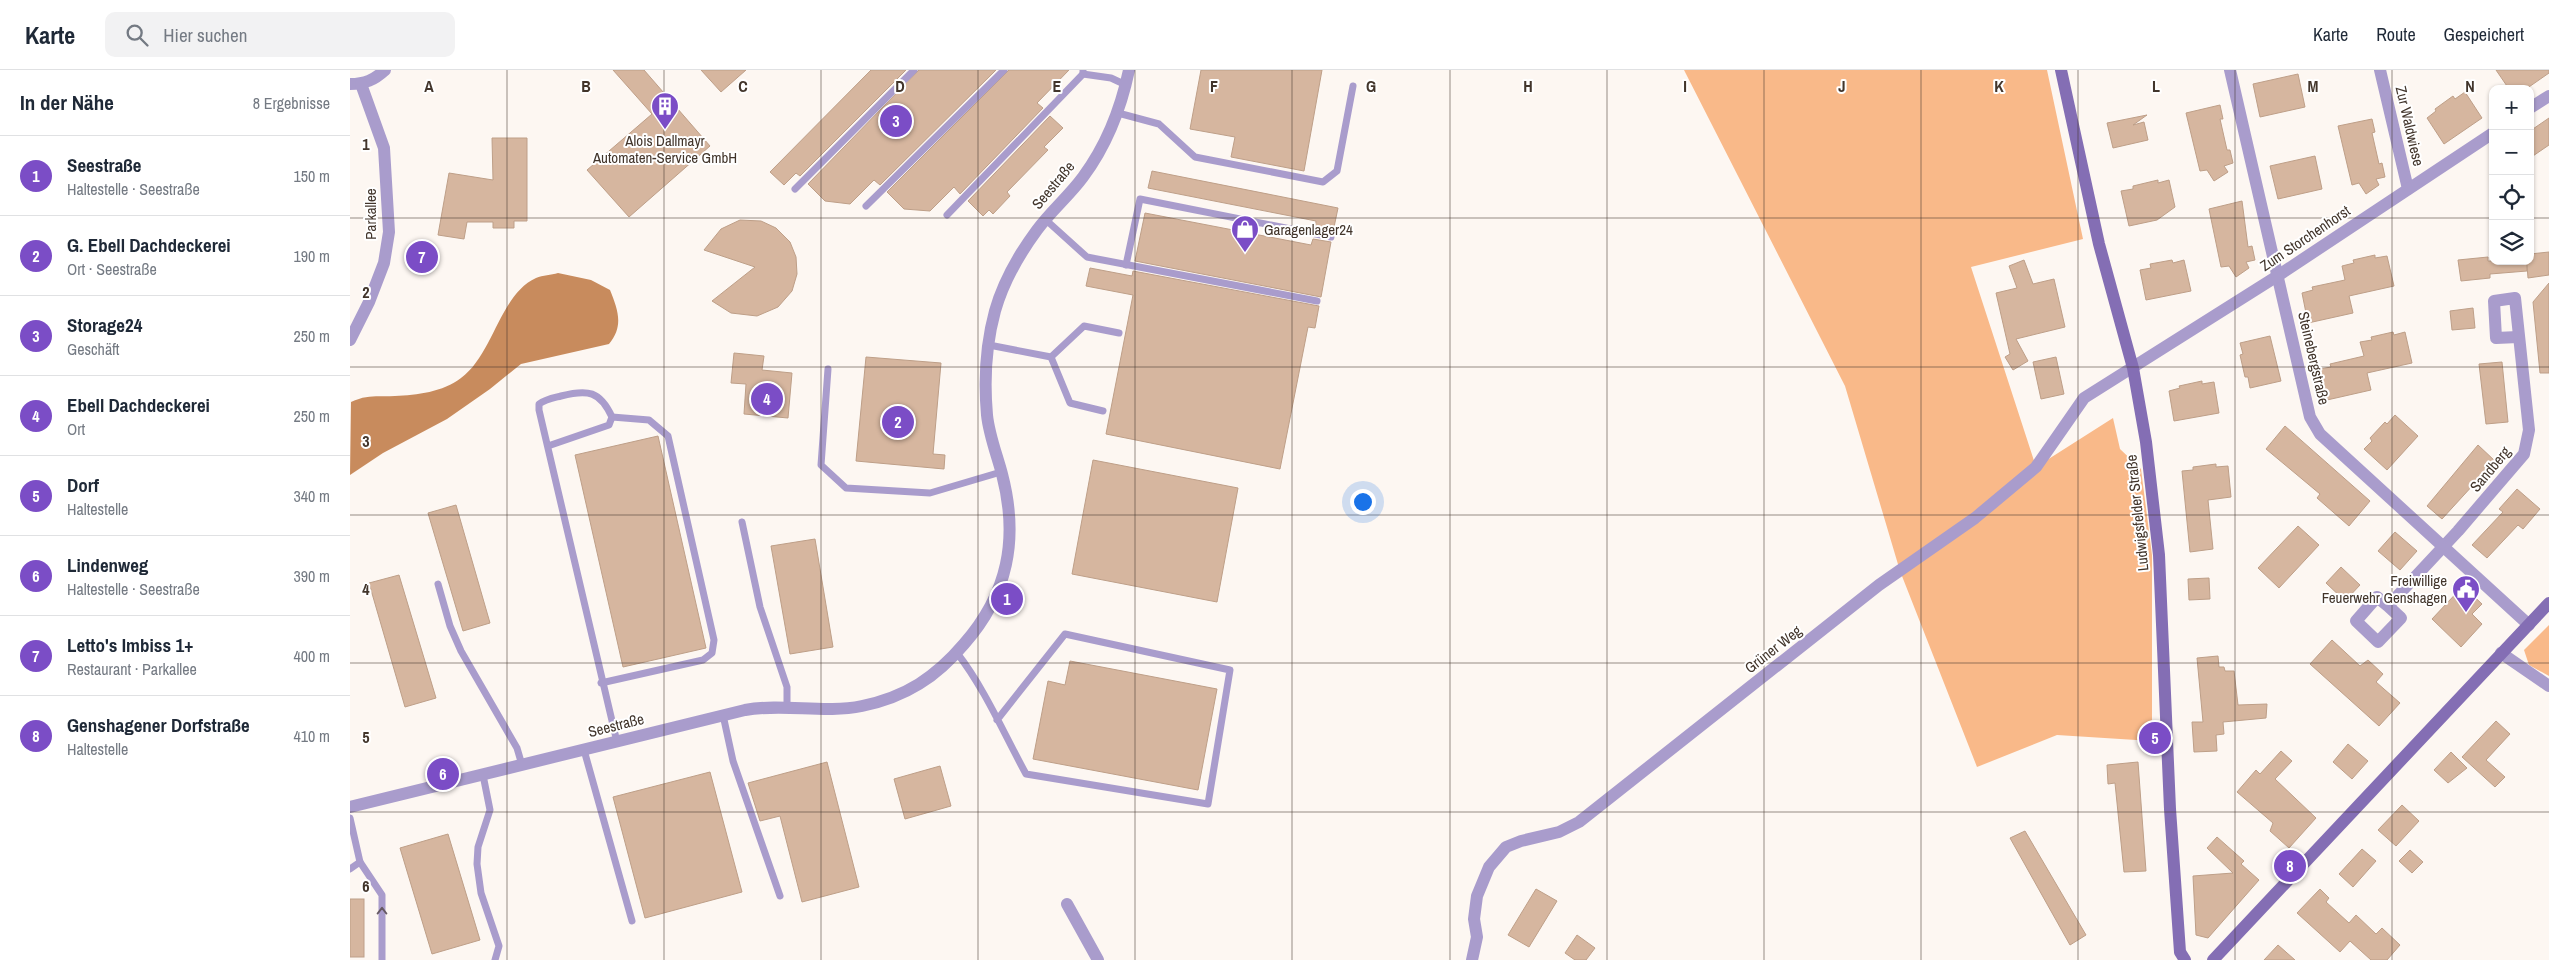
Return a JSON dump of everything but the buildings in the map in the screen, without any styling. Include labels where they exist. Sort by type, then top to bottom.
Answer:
[{"type":"street","name":"Parkallee","points":[[350,340],[369,302],[384,263],[389,232],[384,148],[355,84],[375,79],[385,70]]},
{"type":"street","name":"Seestraße","points":[[350,807],[723,715],[767,706],[860,707],[886,700],[909,690],[933,676],[957,653],[983,623],[1002,584],[1011,534],[1006,494],[987,416],[986,367],[995,310],[1022,254],[1046,220],[1084,176],[1118,113],[1129,70]]},
{"type":"street","name":"Ludwigsfelder Straße","points":[[2061,70],[2099,244],[2133,368],[2146,442],[2159,554],[2173,867],[2180,952],[2185,960]]},
{"type":"street","name":"Steinebergstraße","points":[[2230,70],[2310,417],[2320,434],[2528,625]]},
{"type":"street","name":"Zur Waldwiese","points":[[2380,70],[2408,189]]},
{"type":"street","points":[[2534,105],[2549,96]]},
{"type":"street","name":"Zum Storchenhorst","points":[[2133,368],[2278,276],[2489,136]]},
{"type":"street","name":"Sandberg","points":[[2388,606],[2524,454],[2529,430],[2518,337]]},
{"type":"street","name":"Grüner Weg","points":[[1472,960],[1477,937],[1474,919],[1477,896],[1489,868],[1506,846],[1559,832],[1579,822],[1879,585],[1975,518],[2036,467],[2084,398],[2133,368]]},
{"type":"street","points":[[2213,960],[2549,603]]},
{"type":"street","points":[[2502,653],[2549,686]]},
{"type":"street","points":[[1067,904],[1098,960]]},
{"type":"lane","points":[[795,189],[914,70]]},
{"type":"lane","points":[[866,206],[1004,70]]},
{"type":"lane","points":[[947,215],[1083,72],[1111,78],[1126,84]]},
{"type":"lane","points":[[1118,113],[1159,124],[1195,157],[1323,182],[1337,171],[1353,86]]},
{"type":"lane","points":[[1126,266],[1140,199],[1331,237]]},
{"type":"lane","points":[[1046,220],[1087,256],[1126,266],[1317,301]]},
{"type":"lane","points":[[1052,357],[1084,326],[1120,333]]},
{"type":"lane","points":[[989,346],[1052,357]]},
{"type":"lane","points":[[1052,357],[1070,404],[1103,412]]},
{"type":"lane","points":[[828,369],[821,465],[846,488],[930,493],[1001,472]]},
{"type":"lane","points":[[548,446],[609,425],[612,417],[606,403],[593,394],[581,391],[546,400],[540,404],[539,410],[548,446],[553,478],[617,742]]},
{"type":"lane","points":[[602,683],[703,660],[712,653],[714,640],[668,436],[649,420],[612,417]]},
{"type":"lane","points":[[742,522],[760,607],[787,687],[787,706]]},
{"type":"lane","points":[[438,584],[450,626],[461,651],[517,748],[522,765]]},
{"type":"lane","points":[[957,653],[971,671],[997,720],[1026,774],[1208,804],[1230,670],[1065,634],[997,720]]},
{"type":"lane","points":[[723,715],[733,761],[780,896]]},
{"type":"lane","points":[[584,750],[632,920]]},
{"type":"lane","points":[[483,775],[490,810],[478,847],[477,864],[481,893],[499,946],[495,960]]},
{"type":"lane","points":[[350,818],[360,862],[382,895],[382,960]]},
{"type":"lane","points":[[350,869],[360,862]]},
{"type":"shaded area","points":[[1684,70],[2047,70],[2083,239],[1971,267],[2036,467],[2113,418],[2120,449],[2141,469],[2152,555],[2152,741],[2057,735],[1977,767],[1900,571],[1845,386]]},
{"type":"shaded area","points":[[558,273],[591,280],[610,290],[617,311],[618,324],[617,331],[609,344],[521,364],[490,389],[447,419],[383,453],[350,475],[351,402],[368,397],[421,394],[438,390],[454,383],[472,368],[505,311],[524,286],[541,276]]},
{"type":"shaded area","points":[[2549,625],[2549,676],[2529,665],[2524,650]]},
{"type":"place","name":"Storage24","points":[[896,121]]},
{"type":"place","name":"Alois Dallmayr Automaten-Service GmbH","points":[[665,130]]},
{"type":"place","name":"Garagenlager24","points":[[1245,253]]},
{"type":"place","name":"Letto's Imbiss 1+","points":[[422,257]]},
{"type":"place","name":"Ebell Dachdeckerei","points":[[767,399]]},
{"type":"place","name":"G. Ebell Dachdeckerei","points":[[898,422]]},
{"type":"place","name":"Seestraße","points":[[1007,599]]},
{"type":"place","name":"Freiwillige Feuerwehr Genshagen","points":[[2466,613]]},
{"type":"place","name":"Dorf","points":[[2155,738]]},
{"type":"place","name":"Lindenweg","points":[[443,774]]},
{"type":"place","name":"Genshagener Dorfstraße","points":[[2290,866]]}]
